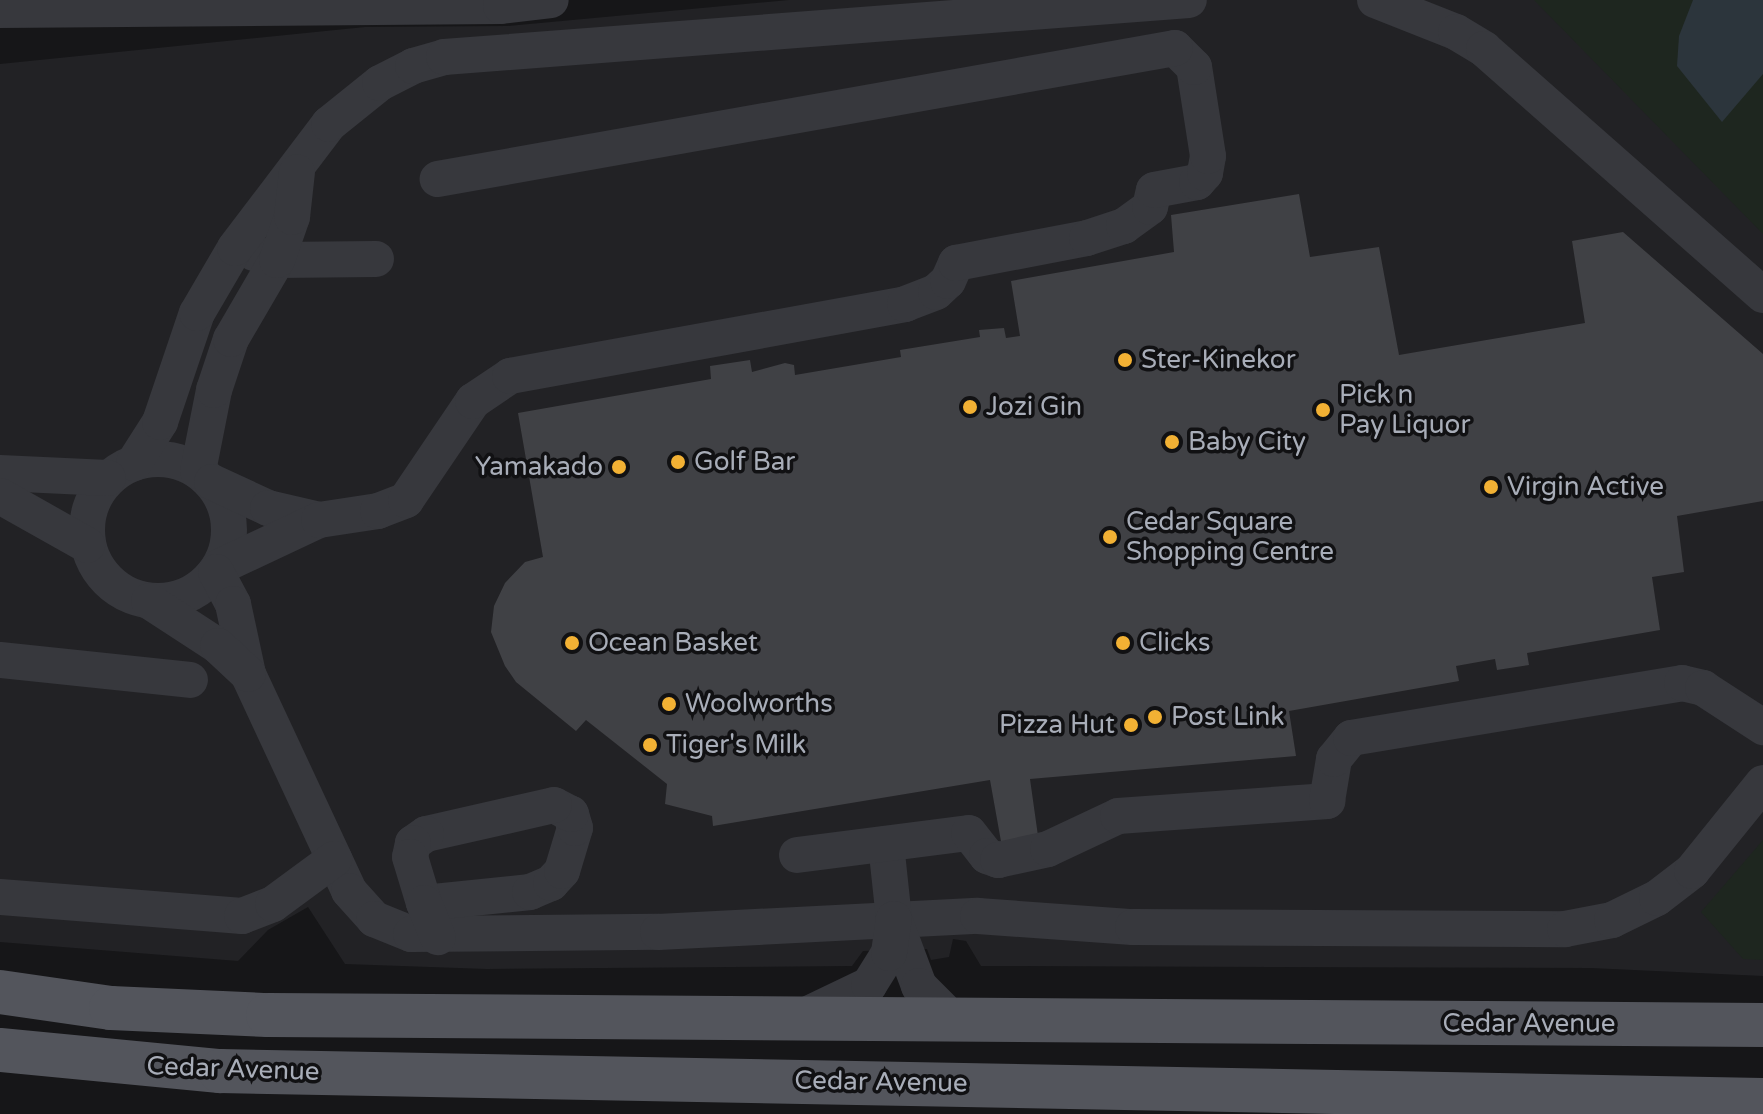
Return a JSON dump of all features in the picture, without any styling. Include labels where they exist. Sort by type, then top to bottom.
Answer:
[{"type":"main road","name":"Cedar Avenue","points":[[0,992],[111,1008],[268,1015],[1763,1025]]},
{"type":"main road","name":"Cedar Avenue","points":[[0,1050],[220,1071],[1167,1101],[1763,1100]]},
{"type":"street","points":[[0,10],[501,6],[551,0]]},
{"type":"street","points":[[87,545],[94,497],[121,470],[160,422],[197,313],[235,248],[297,172],[329,124],[351,103],[380,83],[444,57],[1189,0]]},
{"type":"street","points":[[1375,0],[1456,32],[1484,49],[1763,295]]},
{"type":"street","points":[[0,29],[82,9]]},
{"type":"street","points":[[149,601],[186,595],[218,569],[319,520],[378,511],[406,500],[473,401],[510,376],[905,304],[936,292],[948,281],[956,263],[1087,238],[1124,226],[1150,207],[1154,190],[1197,182],[1205,173],[1208,156],[1194,67],[1175,48],[438,179]]},
{"type":"street","points":[[297,172],[292,217],[277,260],[231,339],[214,390],[205,476],[229,523],[218,569],[233,604],[248,674],[349,891],[374,919],[411,934],[438,937],[658,932],[978,916],[1117,927],[1565,929],[1612,920],[1657,898],[1692,871],[1763,783]]},
{"type":"street","points":[[235,248],[277,260],[376,259]]},
{"type":"street","points":[[0,473],[121,470],[173,460],[268,508],[319,520]]},
{"type":"street","points":[[0,496],[17,511],[87,545],[109,583],[149,601],[218,646],[248,674]]},
{"type":"street","points":[[0,660],[190,680]]},
{"type":"street","points":[[797,855],[969,833],[987,856],[998,860],[1048,849],[1118,816],[1327,801],[1334,759],[1351,738],[1682,683],[1703,688],[1763,727]]},
{"type":"street","points":[[886,844],[894,919],[919,986],[953,1020]]},
{"type":"street","points":[[0,897],[242,916],[273,904],[334,859]]},
{"type":"street","points":[[424,903],[438,937]]},
{"type":"street","points":[[795,1019],[869,985],[889,953],[894,919]]},
{"type":"shaded area","points":[[789,0],[1763,0],[1763,976],[1591,968],[981,966],[966,941],[953,939],[949,957],[931,960],[927,949],[863,951],[852,966],[487,969],[345,964],[308,907],[268,930],[238,961],[0,942],[0,64],[365,27],[507,26]]},
{"type":"shaded area","points":[[1534,0],[1763,0],[1763,234]]},
{"type":"shaded area","points":[[1693,0],[1763,0],[1763,74],[1722,122],[1677,66],[1679,36]]},
{"type":"shaded area","points":[[1763,840],[1763,960],[1743,959],[1701,912]]},
{"type":"building","name":"Cedar Square Shopping Centre","points":[[1299,194],[1310,257],[1379,247],[1399,355],[1585,323],[1572,241],[1623,232],[1763,354],[1763,501],[1677,516],[1684,572],[1652,577],[1660,630],[1527,653],[1529,665],[1497,670],[1495,659],[1456,666],[1459,681],[1289,711],[1296,756],[1030,779],[1038,836],[1002,847],[990,780],[713,826],[712,816],[665,804],[667,784],[586,720],[576,731],[516,682],[505,666],[491,632],[494,606],[505,583],[525,562],[543,557],[518,413],[711,379],[710,366],[750,360],[752,372],[785,363],[794,365],[795,375],[901,357],[900,350],[980,337],[979,330],[1004,328],[1006,338],[1020,336],[1011,281],[1174,252],[1171,215]]},
{"type":"place","name":"Ster-Kinekor","points":[[1125,360]]},
{"type":"place","name":"Jozi Gin","points":[[970,407]]},
{"type":"place","name":"Pick n Pay Liquor","points":[[1323,410]]},
{"type":"place","name":"Baby City","points":[[1172,442]]},
{"type":"place","name":"Golf Bar","points":[[678,462]]},
{"type":"place","name":"Yamakado","points":[[619,467]]},
{"type":"place","name":"Virgin Active","points":[[1491,487]]},
{"type":"place","name":"Cedar Square Shopping Centre","points":[[1110,537]]},
{"type":"place","name":"Ocean Basket","points":[[572,643]]},
{"type":"place","name":"Clicks","points":[[1123,643]]},
{"type":"place","name":"Woolworths","points":[[669,704]]},
{"type":"place","name":"Post Link","points":[[1155,717]]},
{"type":"place","name":"Pizza Hut","points":[[1131,725]]},
{"type":"place","name":"Tiger's Milk","points":[[650,745]]}]
